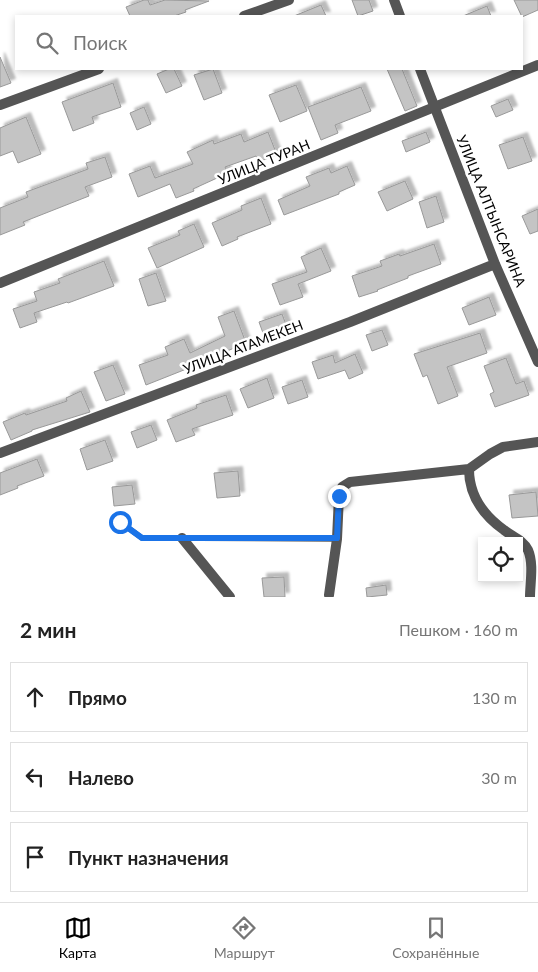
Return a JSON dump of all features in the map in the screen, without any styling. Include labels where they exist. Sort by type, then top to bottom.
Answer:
[{"type":"street","points":[[247,15],[290,0]]},
{"type":"street","points":[[394,0],[400,15]]},
{"type":"street","name":"УЛИЦА ТУРАН","points":[[0,283],[538,65]]},
{"type":"street","points":[[0,105],[96,70]]},
{"type":"street","name":"УЛИЦА АЛТЫНСАРИНА","points":[[420,70],[495,264],[538,362]]},
{"type":"street","name":"УЛИЦА АТАМЕКЕН","points":[[0,454],[340,326],[495,264]]},
{"type":"street","points":[[330,595],[337,538],[339,496],[342,488],[350,482],[469,469],[503,447],[538,442]]},
{"type":"street","points":[[469,469],[469,483],[474,496],[485,513],[503,530],[524,543],[529,552],[530,597]]},
{"type":"street","points":[[182,538],[230,597]]},
{"type":"lane","points":[[120,522],[142,538],[337,538]]},
{"type":"building","points":[[144,0],[148,0],[150,5],[165,0],[209,1],[177,15],[130,15],[126,7]]},
{"type":"building","points":[[352,0],[369,0],[373,11],[358,15]]},
{"type":"building","points":[[514,0],[538,0],[538,10],[523,17]]},
{"type":"building","points":[[321,5],[326,15],[296,15]]},
{"type":"building","points":[[487,6],[491,15],[465,15]]},
{"type":"building","points":[[0,57],[11,83],[0,87]]},
{"type":"building","points":[[167,70],[174,70],[182,86],[166,93],[157,74]]},
{"type":"building","points":[[213,70],[222,93],[204,100],[194,75]]},
{"type":"building","points":[[387,70],[402,70],[417,106],[405,111]]},
{"type":"building","points":[[113,83],[121,107],[92,117],[94,123],[73,131],[62,102]]},
{"type":"building","points":[[296,85],[307,111],[280,122],[269,95]]},
{"type":"building","points":[[361,87],[371,111],[335,125],[338,133],[321,140],[308,107]]},
{"type":"building","points":[[508,99],[513,110],[496,117],[491,106]]},
{"type":"building","points":[[144,107],[151,124],[137,130],[130,113]]},
{"type":"building","points":[[26,117],[41,154],[18,163],[13,151],[0,156],[0,128]]},
{"type":"building","points":[[268,132],[277,155],[258,162],[256,156],[225,167],[228,173],[176,198],[170,184],[138,197],[129,174],[150,166],[155,178],[193,164],[187,152],[213,140],[214,144],[241,134],[244,142]]},
{"type":"building","points":[[426,132],[430,142],[406,152],[402,141]]},
{"type":"building","points":[[523,137],[532,161],[508,169],[499,145]]},
{"type":"building","points":[[105,157],[112,177],[85,187],[89,196],[23,222],[25,225],[0,235],[0,208],[28,197],[26,192],[88,169],[86,163]]},
{"type":"building","points":[[347,166],[355,185],[339,192],[339,194],[284,215],[278,200],[310,186],[306,177],[329,168],[331,173]]},
{"type":"building","points":[[405,181],[413,199],[387,211],[378,192]]},
{"type":"building","points":[[436,196],[444,222],[427,228],[419,202]]},
{"type":"building","points":[[261,198],[271,224],[237,237],[238,239],[222,246],[212,223],[242,210],[241,206]]},
{"type":"building","points":[[538,209],[538,231],[530,234],[522,216]]},
{"type":"building","points":[[194,224],[204,247],[157,268],[148,248],[180,235],[178,231]]},
{"type":"building","points":[[434,244],[441,264],[408,276],[408,278],[378,291],[359,297],[352,276],[382,266],[380,261]]},
{"type":"building","points":[[321,248],[331,271],[298,284],[303,297],[280,305],[272,284],[307,272],[301,257]]},
{"type":"building","points":[[104,261],[114,286],[34,313],[37,322],[20,328],[13,309],[37,301],[34,292],[60,283],[58,279]]},
{"type":"building","points":[[156,273],[166,301],[148,306],[139,279]]},
{"type":"building","points":[[489,297],[496,315],[469,325],[462,308]]},
{"type":"building","points":[[234,311],[246,343],[213,357],[215,361],[206,365],[204,362],[146,385],[139,365],[168,355],[165,347],[184,339],[190,353],[225,336],[218,317]]},
{"type":"building","points":[[282,314],[290,335],[267,344],[259,322]]},
{"type":"building","points":[[382,330],[388,345],[372,351],[366,335]]},
{"type":"building","points":[[480,333],[487,353],[447,367],[458,396],[438,404],[427,375],[423,377],[414,354]]},
{"type":"building","points":[[355,354],[363,373],[349,379],[345,370],[318,379],[312,362],[333,355],[335,363]]},
{"type":"building","points":[[506,358],[516,384],[524,381],[529,395],[495,407],[490,394],[494,392],[484,366]]},
{"type":"building","points":[[113,365],[125,394],[106,401],[94,372]]},
{"type":"building","points":[[267,378],[274,398],[248,408],[240,389]]},
{"type":"building","points":[[302,380],[308,397],[288,404],[282,387]]},
{"type":"building","points":[[81,391],[90,412],[32,430],[11,440],[3,422],[25,413],[26,415],[67,401],[66,398]]},
{"type":"building","points":[[226,395],[233,415],[192,429],[195,435],[176,442],[167,420],[197,408],[196,405]]},
{"type":"building","points":[[151,425],[157,440],[137,448],[131,432]]},
{"type":"building","points":[[105,440],[113,461],[87,470],[80,449]]},
{"type":"building","points":[[37,459],[44,476],[17,486],[18,488],[0,495],[0,473]]},
{"type":"building","points":[[238,471],[240,496],[217,498],[214,473]]},
{"type":"building","points":[[132,485],[135,504],[114,506],[112,487]]},
{"type":"building","points":[[536,492],[538,516],[512,518],[509,495]]},
{"type":"building","points":[[284,577],[285,597],[264,597],[262,578]]},
{"type":"building","points":[[386,585],[387,595],[367,597],[366,588]]},
{"type":"route","points":[[120,522],[142,538],[337,538],[339,496]]}]
